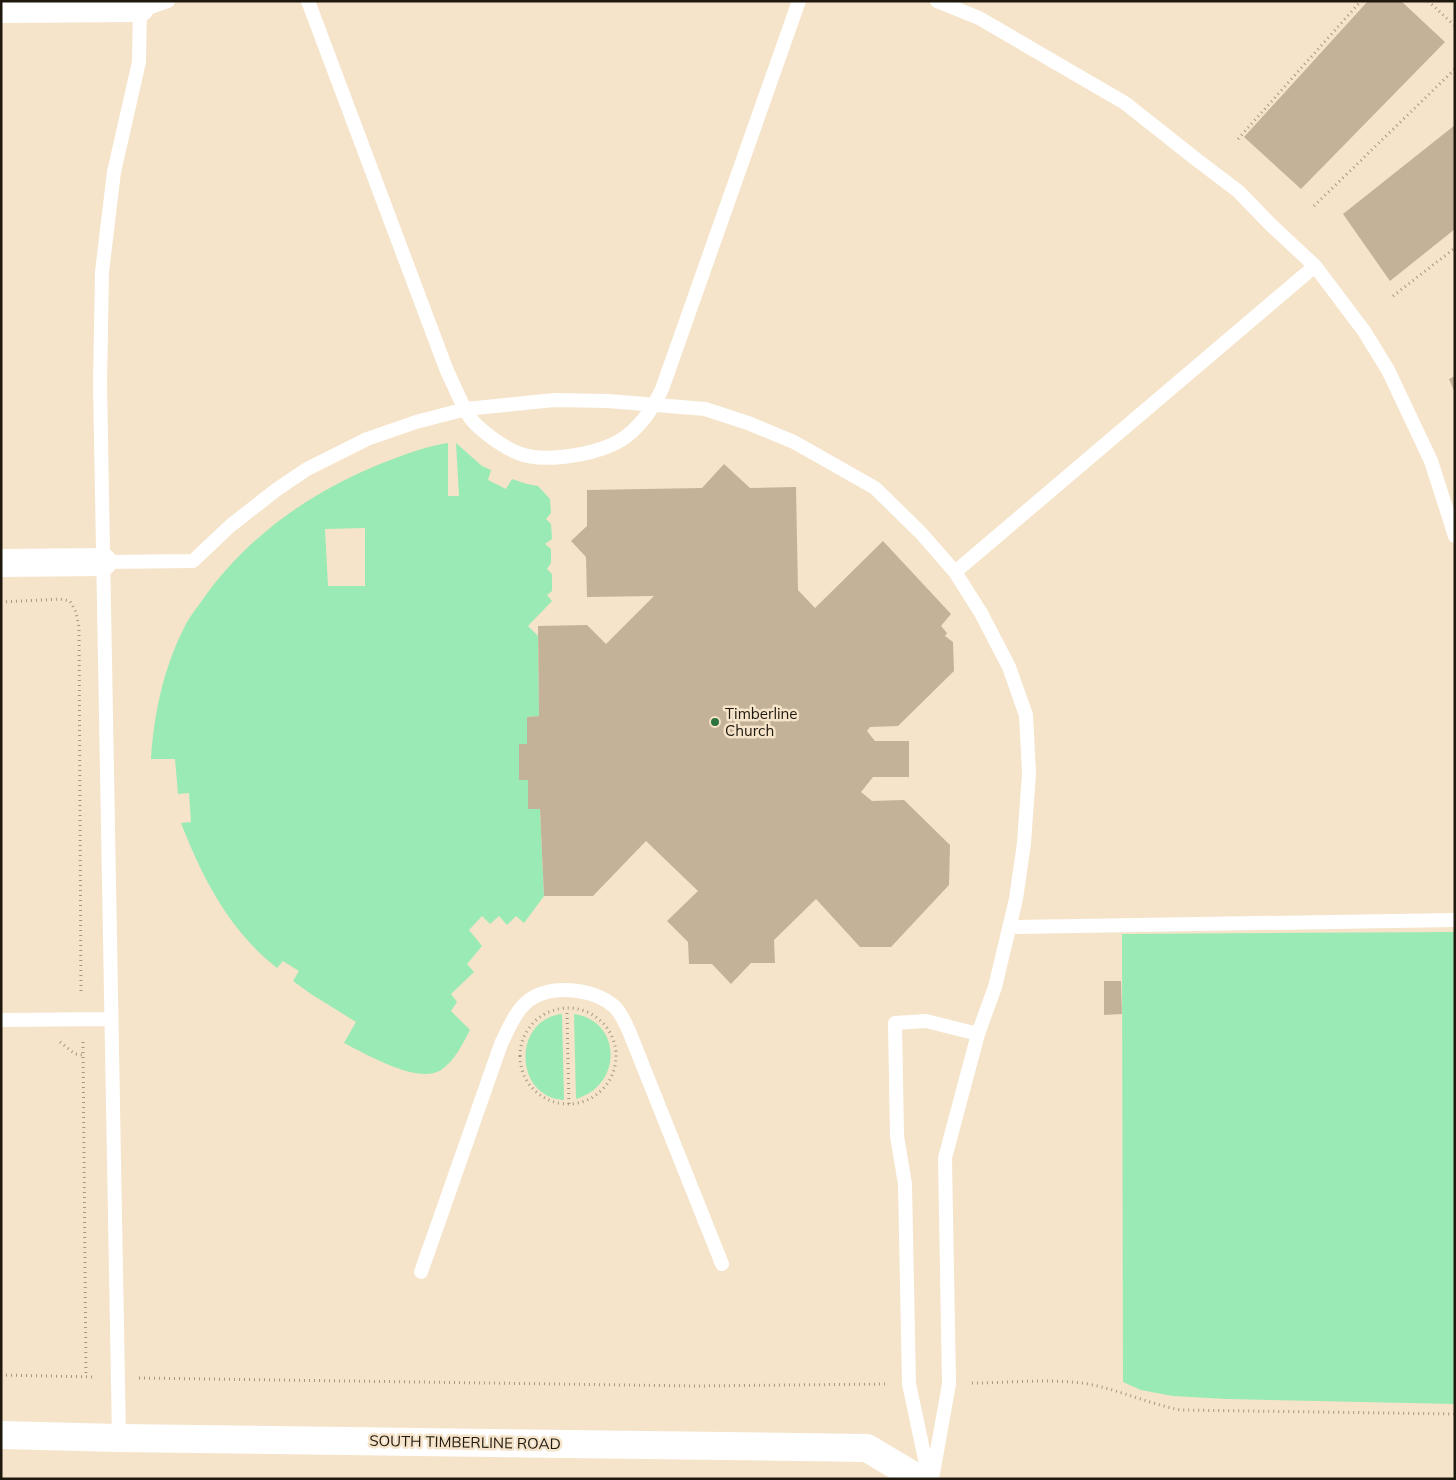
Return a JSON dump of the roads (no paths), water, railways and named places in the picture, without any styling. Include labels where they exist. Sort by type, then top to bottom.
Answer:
[{"type":"main road","points":[[1,9],[140,7]]},
{"type":"main road","points":[[1,563],[103,562]]},
{"type":"main road","name":"SOUTH TIMBERLINE ROAD","points":[[1,1435],[867,1448],[919,1479]]},
{"type":"lane","points":[[119,1438],[100,383],[102,272],[114,172],[139,62],[140,7],[168,1]]},
{"type":"lane","points":[[308,1],[447,371],[471,419],[495,440],[518,453],[540,457],[575,456],[602,450],[628,436],[655,404],[662,389],[799,1]]},
{"type":"lane","points":[[938,1],[979,18],[1125,103],[1196,160],[1238,190],[1272,226],[1315,266],[1364,331],[1388,370],[1431,461],[1455,536]]},
{"type":"lane","points":[[955,572],[1315,266]]},
{"type":"lane","points":[[103,562],[193,561],[230,526],[276,490],[307,469],[367,438],[416,422],[466,409],[554,400],[655,404],[705,409],[748,423],[794,442],[875,488],[921,533],[955,572],[981,613],[1009,667],[1026,715],[1029,773],[1016,899],[995,987],[978,1034],[945,1158],[949,1384],[931,1479]]},
{"type":"lane","points":[[1009,927],[1455,920]]},
{"type":"lane","points":[[421,1272],[501,1044],[512,1021],[534,997],[549,992],[567,990],[588,992],[602,997],[616,1009],[625,1023],[722,1264]]},
{"type":"lane","points":[[1,1020],[111,1019]]},
{"type":"lane","points":[[931,1479],[909,1384],[905,1184],[897,1136],[895,1023],[926,1021],[978,1034]]},
{"type":"place","name":"Timberline Church","points":[[715,722]]}]
